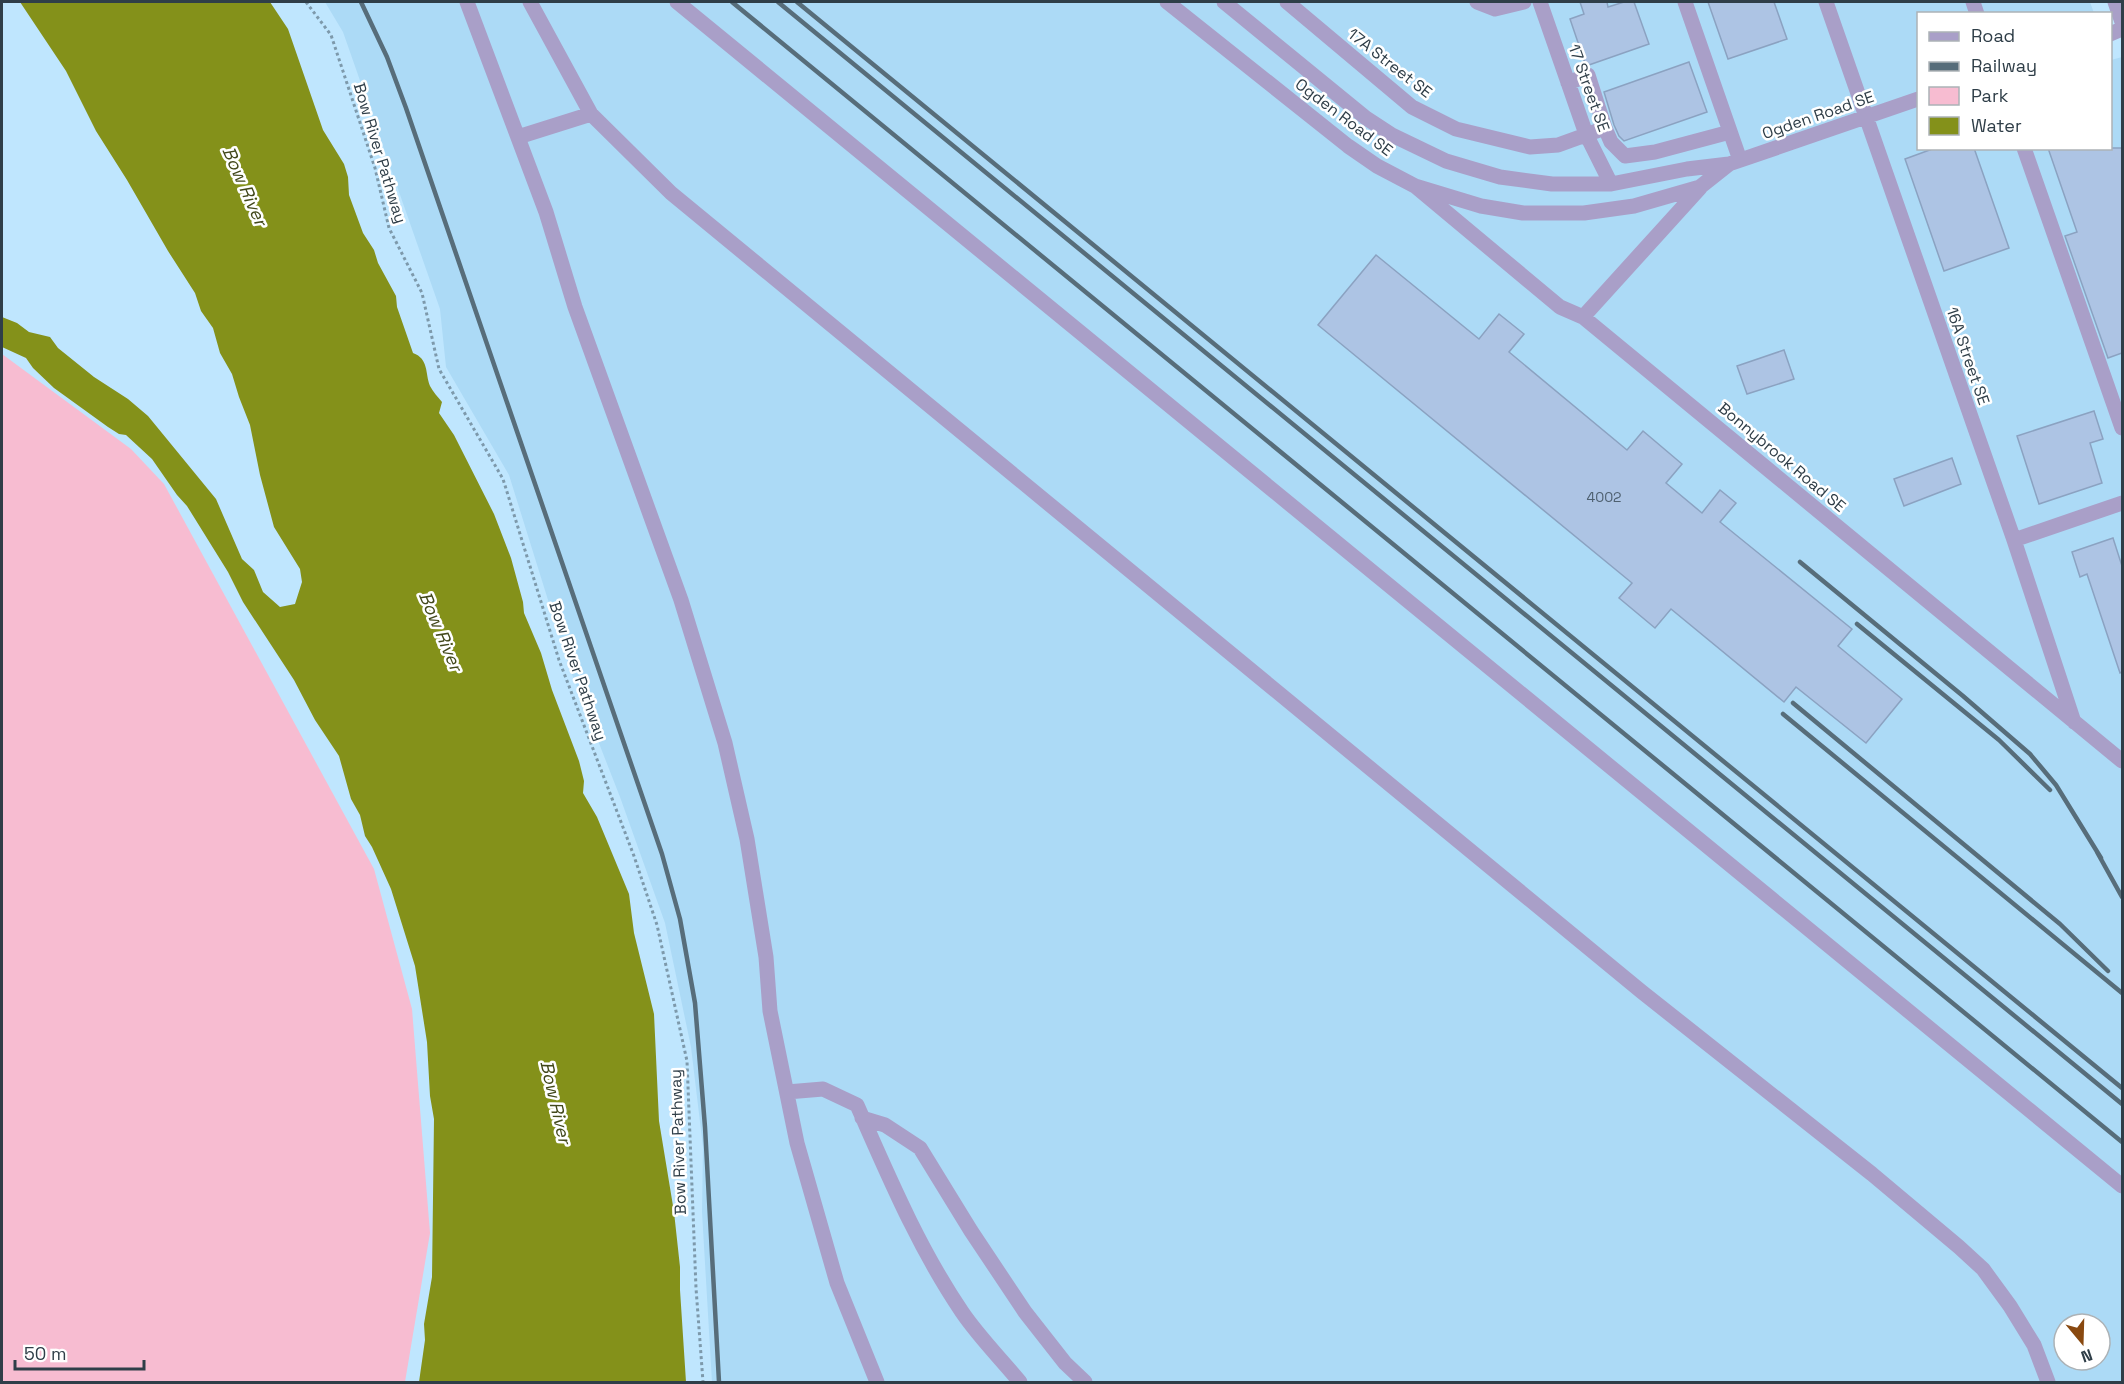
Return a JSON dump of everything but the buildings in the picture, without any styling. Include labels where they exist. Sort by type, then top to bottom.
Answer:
[{"type":"street","points":[[467,2],[546,212],[575,307],[681,600],[724,743],[747,839],[766,957],[770,1011],[797,1143],[837,1283],[877,1383]]},
{"type":"street","points":[[530,2],[591,114],[671,193],[1633,985],[1872,1174],[1959,1247],[1983,1269],[2010,1306],[2034,1345],[2048,1383]]},
{"type":"street","points":[[677,2],[2122,1186]]},
{"type":"street","name":"Ogden Road SE","points":[[1167,2],[1348,146],[1377,166],[1415,186],[1481,206],[1523,213],[1584,213],[1634,206],[1700,187]]},
{"type":"street","name":"Ogden Road SE","points":[[1224,2],[1366,118],[1392,135],[1446,161],[1500,177],[1552,184],[1611,184],[1734,162],[1917,99]]},
{"type":"street","name":"17A Street SE","points":[[1287,2],[1412,107],[1456,129],[1530,147],[1558,146],[1605,128]]},
{"type":"street","points":[[1477,2],[1495,9],[1524,2]]},
{"type":"street","name":"17 Street SE","points":[[1540,2],[1586,134],[1611,184]]},
{"type":"street","points":[[1685,2],[1730,132],[1734,162]]},
{"type":"street","name":"16A Street SE","points":[[1826,2],[2014,540],[2075,722]]},
{"type":"street","points":[[2115,2],[2122,22]]},
{"type":"street","points":[[1568,82],[1588,75],[1611,142],[1625,156],[1655,152],[1730,132]]},
{"type":"street","points":[[518,137],[591,114]]},
{"type":"street","points":[[2025,150],[2122,428]]},
{"type":"street","name":"Ogden Road SE","points":[[1583,317],[1700,187],[1734,162]]},
{"type":"street","name":"Bonnybrook Road SE","points":[[1415,186],[1560,307],[1583,317],[2122,761]]},
{"type":"street","points":[[2014,540],[2122,503]]},
{"type":"street","points":[[787,1092],[823,1089],[856,1104],[923,1248],[963,1313],[1020,1383]]},
{"type":"street","points":[[862,1118],[885,1125],[920,1148],[971,1231],[1025,1312],[1065,1363],[1085,1383]]},
{"type":"path","name":"Bow River Pathway","points":[[306,2],[330,35],[375,168],[389,228],[422,293],[439,369],[503,479],[559,660],[634,856],[657,925],[687,1061],[696,1288],[703,1383]]},
{"type":"shaded area","points":[[325,2],[2090,2],[2094,12],[1917,12],[1917,150],[2112,150],[2112,60],[2122,57],[2122,1382],[712,1382],[702,1212],[703,1147],[691,1047],[665,923],[620,797],[568,664],[509,475],[446,367],[440,309],[343,32]]},
{"type":"green space","points":[[2,354],[131,449],[164,484],[374,869],[412,1009],[430,1233],[405,1382],[2,1382]]},
{"type":"water","name":"Bow River","points":[[20,2],[270,2],[288,29],[323,130],[344,164],[348,177],[349,195],[363,233],[374,250],[378,263],[396,296],[397,307],[413,353],[422,359],[430,386],[442,402],[439,413],[454,435],[494,514],[511,558],[524,613],[541,653],[552,690],[579,761],[584,781],[583,793],[597,817],[629,894],[634,933],[654,1014],[659,1121],[674,1212],[680,1267],[686,1382],[419,1382],[425,1340],[424,1324],[432,1277],[434,1119],[430,1096],[427,1042],[415,966],[391,889],[365,836],[360,815],[351,799],[339,756],[315,720],[294,680],[243,602],[228,572],[187,506],[152,459],[126,435],[119,434],[108,427],[54,388],[26,358],[2,347],[2,317],[17,323],[29,332],[50,337],[58,348],[148,416],[216,499],[242,559],[254,570],[263,592],[280,607],[295,604],[302,582],[300,569],[274,527],[250,425],[232,374],[220,353],[213,328],[201,311],[195,293],[96,131],[66,71]]},
{"type":"railway","points":[[361,2],[387,57],[406,108],[662,854],[680,919],[695,1003],[705,1127],[719,1382]]},
{"type":"railway","points":[[732,2],[2122,1142]]},
{"type":"railway","points":[[778,2],[2122,1104]]},
{"type":"railway","points":[[797,2],[2122,1088]]},
{"type":"railway","points":[[1800,562],[2030,754],[2056,785],[2101,858]]},
{"type":"railway","points":[[1857,624],[1999,740],[2050,790]]},
{"type":"railway","points":[[1793,703],[2060,924],[2108,971]]},
{"type":"railway","points":[[1783,714],[2122,993]]},
{"type":"railway","points":[[2097,852],[2122,897]]}]
